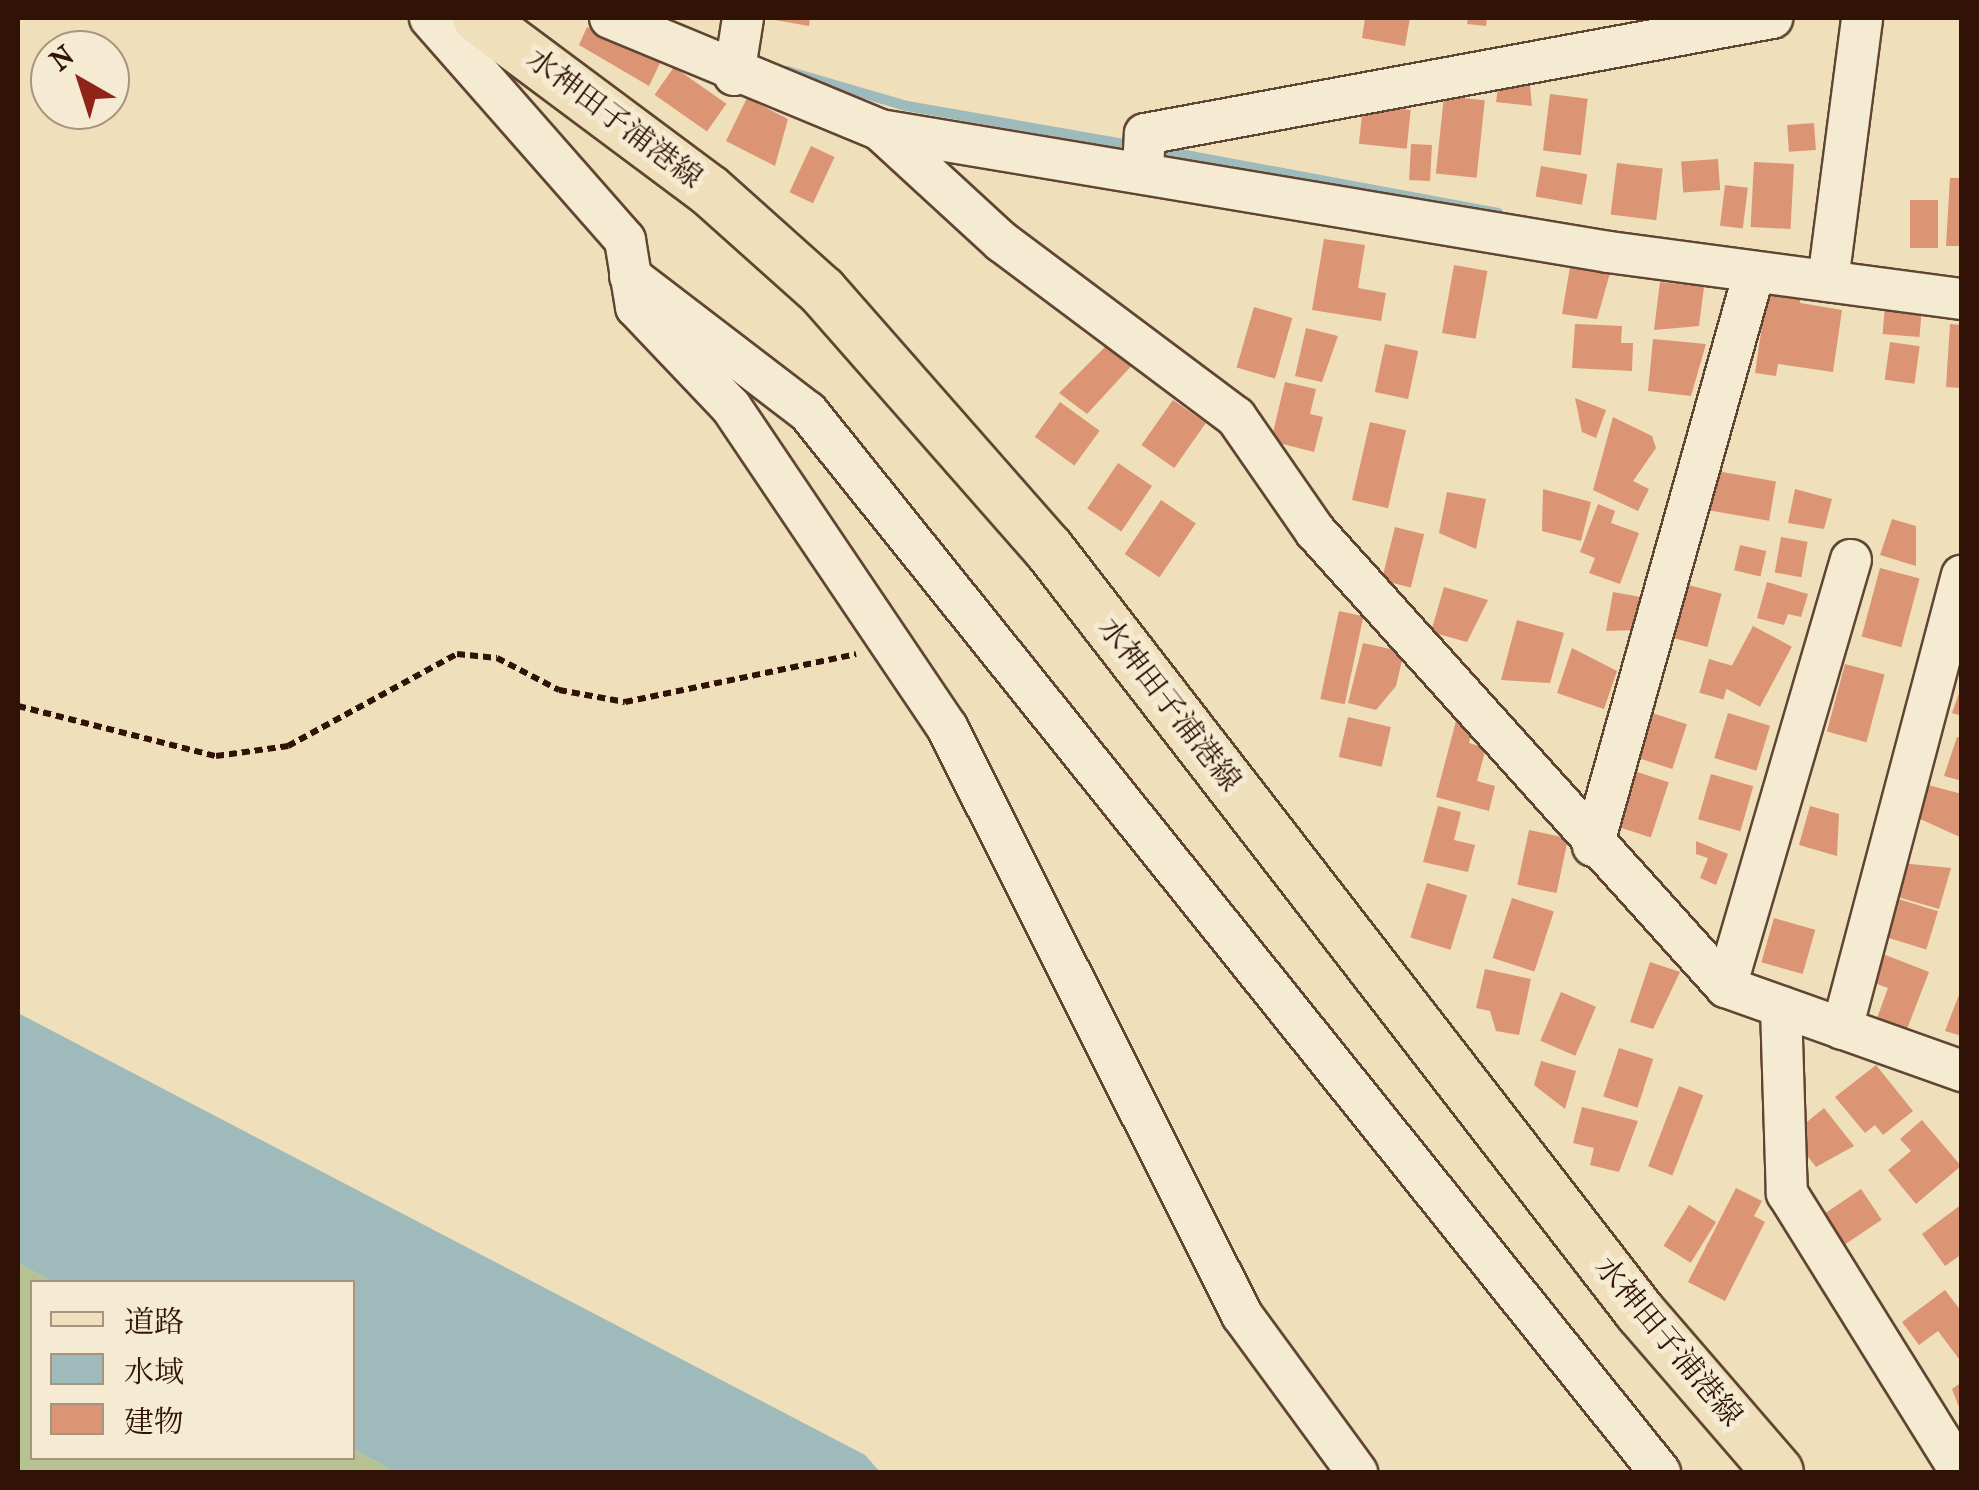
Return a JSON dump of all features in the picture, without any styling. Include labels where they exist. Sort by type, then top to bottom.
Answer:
[{"type":"main road","name":"水神田子浦港線","points":[[478,18],[709,190],[822,292],[1048,548],[1640,1312],[1778,1472]]},
{"type":"street","points":[[430,18],[625,240],[630,276],[648,324],[731,406],[892,646],[997,818],[1242,1314],[1357,1472]]},
{"type":"street","points":[[610,18],[734,74],[880,130],[1754,273],[1962,299]]},
{"type":"street","points":[[734,74],[743,18]]},
{"type":"street","points":[[1142,170],[1146,134],[1772,18]]},
{"type":"street","points":[[1828,282],[1862,18]]},
{"type":"street","points":[[880,130],[1002,242],[1236,417],[1315,531],[1593,846],[1726,987],[1962,1070]]},
{"type":"street","points":[[1593,846],[1754,273]]},
{"type":"street","points":[[630,276],[808,412],[1660,1472]]},
{"type":"street","points":[[1726,987],[1851,560]]},
{"type":"street","points":[[1842,1028],[1962,576]]},
{"type":"street","points":[[1781,1006],[1787,1192],[1961,1472]]},
{"type":"path","points":[[18,706],[216,756],[288,746],[456,654],[497,658],[559,690],[625,702],[892,646]]},
{"type":"green space","points":[[18,1263],[49,1280],[30,1280],[30,1460],[355,1460],[355,1450],[395,1472],[18,1472]]},
{"type":"water","points":[[18,1013],[865,1455],[880,1472],[395,1472],[355,1450],[355,1280],[49,1280],[18,1263]]},
{"type":"building","points":[[764,18],[810,18],[809,26]]},
{"type":"building","points":[[1365,18],[1410,18],[1405,46],[1362,38]]},
{"type":"building","points":[[1468,18],[1487,18],[1486,26],[1467,24]]},
{"type":"building","points":[[587,27],[661,61],[649,86],[579,45]]},
{"type":"building","points":[[674,67],[726,104],[707,132],[654,95]]},
{"type":"building","points":[[1529,75],[1532,106],[1496,102],[1499,80]]},
{"type":"building","points":[[1550,94],[1588,99],[1581,155],[1543,151]]},
{"type":"building","points":[[1444,96],[1485,100],[1477,178],[1436,174]]},
{"type":"building","points":[[747,98],[788,119],[775,166],[726,141]]},
{"type":"building","points":[[1363,105],[1411,110],[1407,149],[1359,144]]},
{"type":"building","points":[[1814,123],[1816,150],[1789,152],[1787,125]]},
{"type":"building","points":[[1411,144],[1432,145],[1430,181],[1409,180]]},
{"type":"building","points":[[811,146],[835,157],[813,203],[789,192]]},
{"type":"building","points":[[1718,159],[1720,190],[1683,193],[1681,162]]},
{"type":"building","points":[[1754,162],[1794,164],[1791,229],[1751,227]]},
{"type":"building","points":[[1617,163],[1663,169],[1656,220],[1611,215]]},
{"type":"building","points":[[1541,166],[1587,174],[1582,205],[1536,197]]},
{"type":"building","points":[[1950,178],[1962,178],[1962,246],[1946,246]]},
{"type":"building","points":[[1725,185],[1748,188],[1743,228],[1720,226]]},
{"type":"building","points":[[1910,200],[1938,200],[1938,248],[1910,248]]},
{"type":"building","points":[[1324,239],[1365,245],[1358,288],[1386,293],[1381,321],[1312,310]]},
{"type":"building","points":[[1454,265],[1487,271],[1476,339],[1442,333]]},
{"type":"building","points":[[1570,267],[1610,273],[1597,319],[1562,314]]},
{"type":"building","points":[[1660,282],[1704,287],[1699,326],[1654,330]]},
{"type":"building","points":[[1768,285],[1802,291],[1800,303],[1842,310],[1833,372],[1778,364],[1776,376],[1755,373]]},
{"type":"building","points":[[1885,306],[1922,309],[1919,337],[1883,334]]},
{"type":"building","points":[[1254,307],[1292,318],[1275,379],[1237,368]]},
{"type":"building","points":[[1575,324],[1622,326],[1621,343],[1633,343],[1632,371],[1572,368]]},
{"type":"building","points":[[1950,324],[1962,325],[1962,388],[1946,387]]},
{"type":"building","points":[[1306,328],[1338,336],[1322,382],[1295,376]]},
{"type":"building","points":[[1653,339],[1706,344],[1691,396],[1648,391]]},
{"type":"building","points":[[1890,342],[1920,346],[1914,384],[1885,380]]},
{"type":"building","points":[[1108,344],[1134,363],[1087,414],[1059,393]]},
{"type":"building","points":[[1385,344],[1418,351],[1408,399],[1375,392]]},
{"type":"building","points":[[1285,382],[1316,389],[1310,414],[1323,417],[1314,452],[1271,441]]},
{"type":"building","points":[[1575,398],[1606,410],[1596,438],[1582,432]]},
{"type":"building","points":[[1173,400],[1206,423],[1174,468],[1141,445]]},
{"type":"building","points":[[1060,402],[1100,431],[1074,466],[1035,437]]},
{"type":"building","points":[[1613,417],[1652,436],[1656,448],[1633,481],[1649,489],[1638,511],[1593,490]]},
{"type":"building","points":[[1370,422],[1406,430],[1388,508],[1352,500]]},
{"type":"building","points":[[1118,463],[1152,486],[1121,532],[1087,509]]},
{"type":"building","points":[[1711,470],[1776,481],[1769,521],[1704,509]]},
{"type":"building","points":[[1543,489],[1591,502],[1581,541],[1542,531]]},
{"type":"building","points":[[1795,489],[1832,499],[1824,529],[1788,523]]},
{"type":"building","points":[[1447,492],[1486,499],[1476,549],[1439,533]]},
{"type":"building","points":[[1161,500],[1196,523],[1159,577],[1125,554]]},
{"type":"building","points":[[1598,504],[1615,511],[1611,523],[1639,533],[1620,584],[1589,573],[1595,558],[1580,552]]},
{"type":"building","points":[[1892,519],[1916,526],[1916,566],[1880,555]]},
{"type":"building","points":[[1395,527],[1424,534],[1411,588],[1382,580]]},
{"type":"building","points":[[1781,537],[1808,542],[1801,577],[1775,572]]},
{"type":"building","points":[[1740,545],[1766,551],[1760,576],[1734,570]]},
{"type":"building","points":[[1880,568],[1920,579],[1901,647],[1862,637]]},
{"type":"building","points":[[1767,582],[1808,594],[1801,617],[1788,614],[1784,625],[1757,618]]},
{"type":"building","points":[[1681,583],[1722,594],[1707,647],[1667,636]]},
{"type":"building","points":[[1444,587],[1488,600],[1467,642],[1431,632]]},
{"type":"building","points":[[1613,592],[1646,598],[1638,630],[1606,631]]},
{"type":"building","points":[[1339,611],[1363,616],[1345,704],[1320,699]]},
{"type":"building","points":[[1517,620],[1564,633],[1550,683],[1501,680]]},
{"type":"building","points":[[1753,626],[1792,647],[1760,707],[1721,686]]},
{"type":"building","points":[[1363,643],[1404,652],[1396,686],[1376,710],[1348,703]]},
{"type":"building","points":[[1572,648],[1617,671],[1604,709],[1557,693]]},
{"type":"building","points":[[1709,659],[1733,666],[1723,700],[1699,693]]},
{"type":"building","points":[[1845,664],[1885,675],[1866,742],[1827,732]]},
{"type":"building","points":[[1962,685],[1962,716],[1952,713]]},
{"type":"building","points":[[1646,711],[1687,724],[1672,769],[1631,756]]},
{"type":"building","points":[[1728,713],[1770,726],[1756,771],[1714,758]]},
{"type":"building","points":[[1348,717],[1391,727],[1382,767],[1339,757]]},
{"type":"building","points":[[1457,717],[1472,730],[1469,743],[1486,748],[1477,781],[1495,786],[1489,811],[1436,797]]},
{"type":"building","points":[[1957,737],[1962,738],[1962,781],[1944,776]]},
{"type":"building","points":[[1625,768],[1669,782],[1651,837],[1607,823]]},
{"type":"building","points":[[1711,774],[1753,786],[1740,831],[1698,819]]},
{"type":"building","points":[[1928,785],[1962,794],[1962,838],[1918,818]]},
{"type":"building","points":[[1438,806],[1461,812],[1454,840],[1475,845],[1468,872],[1423,862]]},
{"type":"building","points":[[1810,806],[1839,814],[1837,856],[1799,845]]},
{"type":"building","points":[[1529,830],[1568,838],[1556,893],[1517,885]]},
{"type":"building","points":[[1696,841],[1728,854],[1716,885],[1700,878],[1708,858],[1696,854]]},
{"type":"building","points":[[1900,863],[1951,868],[1939,909],[1891,895]]},
{"type":"building","points":[[1427,883],[1467,895],[1450,950],[1410,938]]},
{"type":"building","points":[[1512,898],[1554,912],[1534,972],[1493,958]]},
{"type":"building","points":[[1895,898],[1938,911],[1926,949],[1883,936]]},
{"type":"building","points":[[1774,918],[1815,930],[1803,974],[1761,962]]},
{"type":"building","points":[[1883,954],[1929,972],[1907,1029],[1877,1018],[1888,988],[1872,982]]},
{"type":"building","points":[[1650,962],[1680,972],[1653,1029],[1630,1022]]},
{"type":"building","points":[[1485,969],[1531,979],[1519,1035],[1496,1031],[1490,1011],[1476,1008]]},
{"type":"building","points":[[1962,987],[1962,1036],[1945,1031]]},
{"type":"building","points":[[1561,992],[1596,1007],[1575,1056],[1540,1041]]},
{"type":"building","points":[[1619,1048],[1653,1059],[1637,1108],[1603,1097]]},
{"type":"building","points":[[1541,1061],[1576,1071],[1565,1109],[1534,1085]]},
{"type":"building","points":[[1876,1065],[1913,1111],[1883,1135],[1875,1125],[1865,1133],[1835,1097]]},
{"type":"building","points":[[1679,1086],[1703,1095],[1672,1176],[1648,1166]]},
{"type":"building","points":[[1582,1107],[1638,1121],[1619,1172],[1590,1165],[1594,1148],[1573,1143]]},
{"type":"building","points":[[1824,1108],[1854,1146],[1816,1167],[1791,1135]]},
{"type":"building","points":[[1922,1120],[1961,1166],[1916,1204],[1888,1170],[1911,1151],[1900,1139]]},
{"type":"building","points":[[1736,1188],[1762,1201],[1754,1216],[1765,1222],[1725,1301],[1688,1282]]},
{"type":"building","points":[[1861,1189],[1882,1220],[1837,1250],[1816,1219]]},
{"type":"building","points":[[1962,1204],[1962,1254],[1945,1266],[1922,1234]]},
{"type":"building","points":[[1689,1205],[1716,1222],[1691,1263],[1664,1246]]},
{"type":"building","points":[[1945,1290],[1962,1312],[1962,1363],[1938,1331],[1919,1345],[1902,1322]]},
{"type":"building","points":[[1962,1382],[1962,1415],[1952,1389]]},
{"type":"waterway","points":[[787,71],[907,106],[1137,146]]},
{"type":"waterway","points":[[1153,149],[1498,213]]}]
